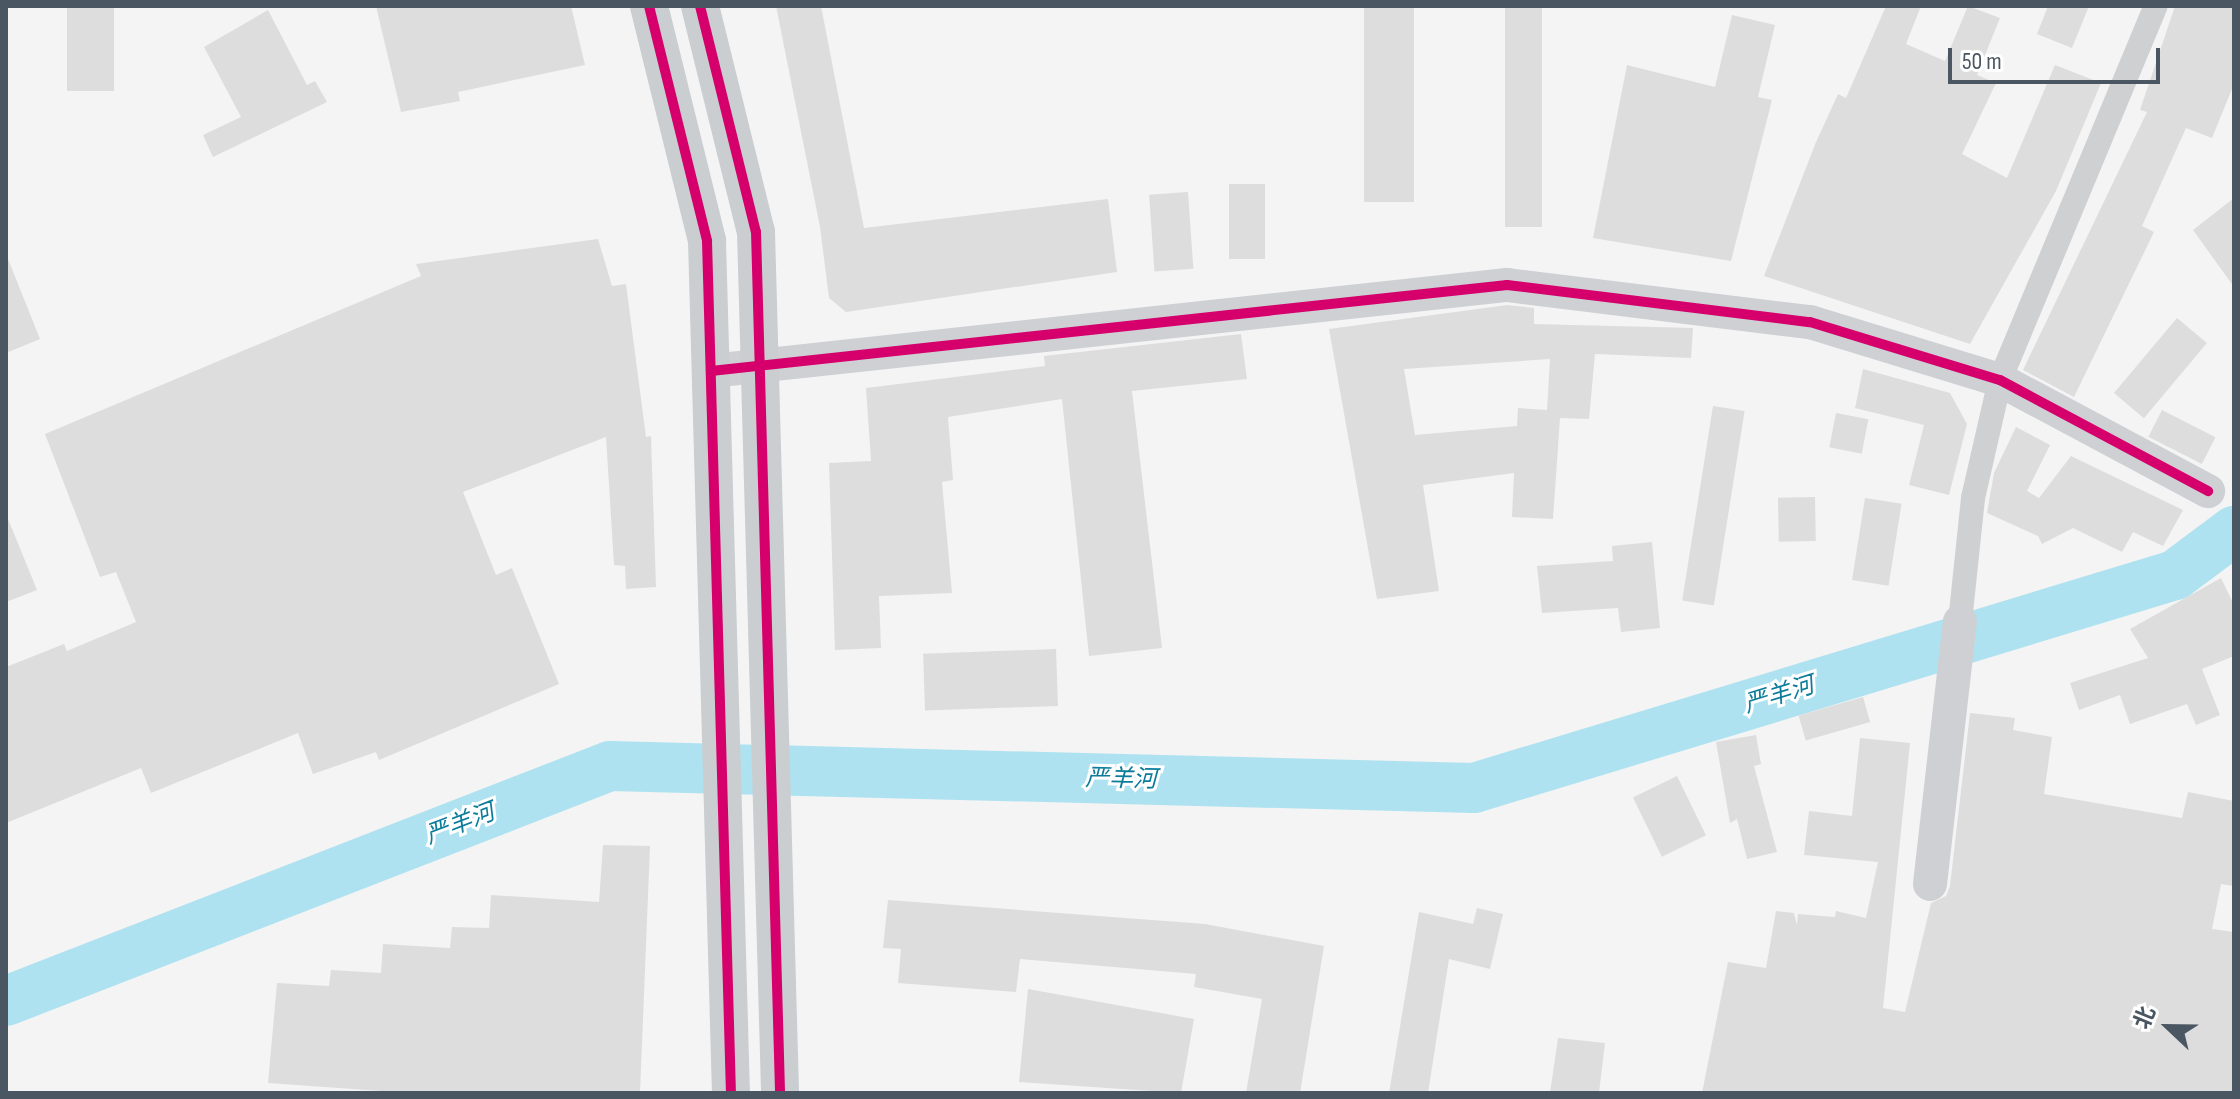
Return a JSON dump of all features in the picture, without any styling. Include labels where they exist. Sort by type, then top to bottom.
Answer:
[{"type":"main road","points":[[649,6],[707,241],[731,1093]]},
{"type":"main road","points":[[700,6],[756,232],[780,1093]]},
{"type":"street","points":[[1930,884],[1973,498],[2000,380],[2156,6]]},
{"type":"street","points":[[711,371],[1507,285],[1810,322],[2000,380],[2208,491]]},
{"type":"building","points":[[67,6],[114,6],[114,91],[67,91]]},
{"type":"building","points":[[376,6],[571,6],[585,65],[458,92],[460,101],[401,112]]},
{"type":"building","points":[[776,6],[821,6],[864,228],[1108,199],[1117,272],[846,312],[829,298],[820,227]]},
{"type":"building","points":[[1364,6],[1414,6],[1414,202],[1364,202]]},
{"type":"building","points":[[1505,6],[1542,6],[1542,227],[1505,227]]},
{"type":"building","points":[[1886,6],[1921,6],[1906,44],[1945,61],[1968,6],[2000,18],[1977,75],[1996,83],[1962,154],[2007,178],[2055,65],[2101,83],[2056,191],[1970,344],[1764,276],[1816,142],[1838,94],[1846,98]]},
{"type":"building","points":[[2048,6],[2089,6],[2072,48],[2037,34]]},
{"type":"building","points":[[2175,6],[2234,6],[2234,84],[2212,138],[2186,128],[2142,226],[2154,232],[2074,397],[2023,370],[2147,112],[2140,110]]},
{"type":"building","points":[[268,10],[307,85],[315,81],[327,102],[213,157],[203,135],[241,117],[204,47]]},
{"type":"building","points":[[1732,15],[1775,25],[1758,97],[1772,100],[1731,261],[1593,238],[1627,65],[1715,87]]},
{"type":"building","points":[[1229,184],[1265,184],[1265,259],[1229,259]]},
{"type":"building","points":[[1188,192],[1193,269],[1154,272],[1149,195]]},
{"type":"building","points":[[2234,198],[2234,287],[2193,230]]},
{"type":"building","points":[[598,239],[612,286],[626,284],[646,437],[651,436],[656,587],[626,589],[625,566],[614,565],[606,437],[463,492],[496,575],[512,568],[559,684],[379,760],[376,752],[313,774],[298,733],[151,793],[141,768],[6,823],[6,667],[64,644],[67,651],[136,622],[116,572],[100,577],[45,434],[421,276],[416,264]]},
{"type":"building","points":[[6,254],[40,339],[6,353]]},
{"type":"building","points":[[1507,305],[1534,308],[1534,324],[1693,328],[1691,358],[1595,354],[1589,419],[1560,418],[1553,519],[1512,517],[1514,473],[1423,485],[1439,591],[1377,599],[1329,329]],"holes":[[[1550,359],[1547,410],[1518,408],[1517,426],[1415,435],[1404,369]]]},
{"type":"building","points":[[2177,318],[2207,343],[2144,418],[2114,393]]},
{"type":"building","points":[[1241,334],[1247,379],[1132,391],[1162,648],[1089,656],[1062,399],[948,417],[953,480],[942,482],[952,593],[879,596],[881,648],[835,650],[829,463],[871,461],[866,388],[1045,366],[1044,356]]},
{"type":"building","points":[[1863,369],[1950,393],[1967,424],[1949,495],[1909,485],[1924,425],[1855,408]]},
{"type":"building","points":[[1713,406],[1745,411],[1714,606],[1682,601]]},
{"type":"building","points":[[2162,410],[2215,437],[2202,464],[2148,437]]},
{"type":"building","points":[[1836,413],[1868,419],[1862,454],[1829,447]]},
{"type":"building","points":[[2016,427],[2050,445],[2027,491],[2039,498],[2071,456],[2183,510],[2163,546],[2133,532],[2122,552],[2073,528],[2042,544],[2038,536],[1987,513],[1994,473]]},
{"type":"building","points":[[1815,497],[1816,541],[1779,542],[1778,498]]},
{"type":"building","points":[[1865,498],[1902,504],[1889,586],[1852,580]]},
{"type":"building","points":[[6,514],[37,590],[6,602]]},
{"type":"building","points":[[1652,542],[1660,628],[1621,632],[1618,608],[1542,613],[1537,566],[1613,561],[1612,546]]},
{"type":"building","points":[[2221,578],[2234,605],[2234,656],[2202,669],[2220,715],[2196,725],[2187,704],[2130,724],[2120,695],[2079,710],[2070,683],[2148,658],[2130,629]]},
{"type":"building","points":[[1056,649],[1058,706],[925,711],[923,654]]},
{"type":"building","points":[[1863,697],[1870,722],[1806,740],[1799,715]]},
{"type":"building","points":[[1970,713],[2015,718],[2013,730],[2052,737],[2044,794],[2182,818],[2188,792],[2234,801],[2234,886],[2221,884],[2212,929],[2234,932],[2234,1093],[1702,1093],[1728,962],[1766,968],[1776,911],[1794,913],[1797,925],[1798,914],[1835,917],[1836,911],[1866,918],[1878,862],[1804,855],[1809,811],[1852,816],[1860,738],[1910,743],[1883,1008],[1905,1012],[1931,903],[1946,896],[1950,886]]},
{"type":"building","points":[[1756,735],[1761,764],[1754,766],[1777,852],[1747,859],[1737,819],[1730,823],[1716,742]]},
{"type":"building","points":[[1677,776],[1706,835],[1662,857],[1633,797]]},
{"type":"building","points":[[603,845],[650,846],[640,1093],[409,1093],[268,1083],[277,983],[329,986],[331,970],[381,973],[383,944],[450,948],[452,927],[489,928],[491,895],[599,902]]},
{"type":"building","points":[[888,900],[1205,924],[1324,946],[1300,1093],[1246,1093],[1262,999],[1194,987],[1196,974],[1020,959],[1016,992],[898,983],[901,949],[883,948]]},
{"type":"building","points":[[1477,908],[1503,914],[1490,969],[1449,959],[1428,1093],[1389,1093],[1419,912],[1473,924]]},
{"type":"building","points":[[1028,989],[1194,1019],[1181,1093],[1019,1082]]},
{"type":"building","points":[[1558,1038],[1605,1043],[1599,1093],[1550,1093]]},
{"type":"waterway","name":"严羊河","points":[[6,1001],[610,766],[1474,788],[2175,575],[2234,531]]},
{"type":"cycle path","points":[[649,6],[707,241],[731,1093]]},
{"type":"cycle path","points":[[700,6],[756,232],[780,1093]]},
{"type":"cycle path","points":[[711,371],[1507,285],[1810,322],[2000,380],[2208,491]]}]
